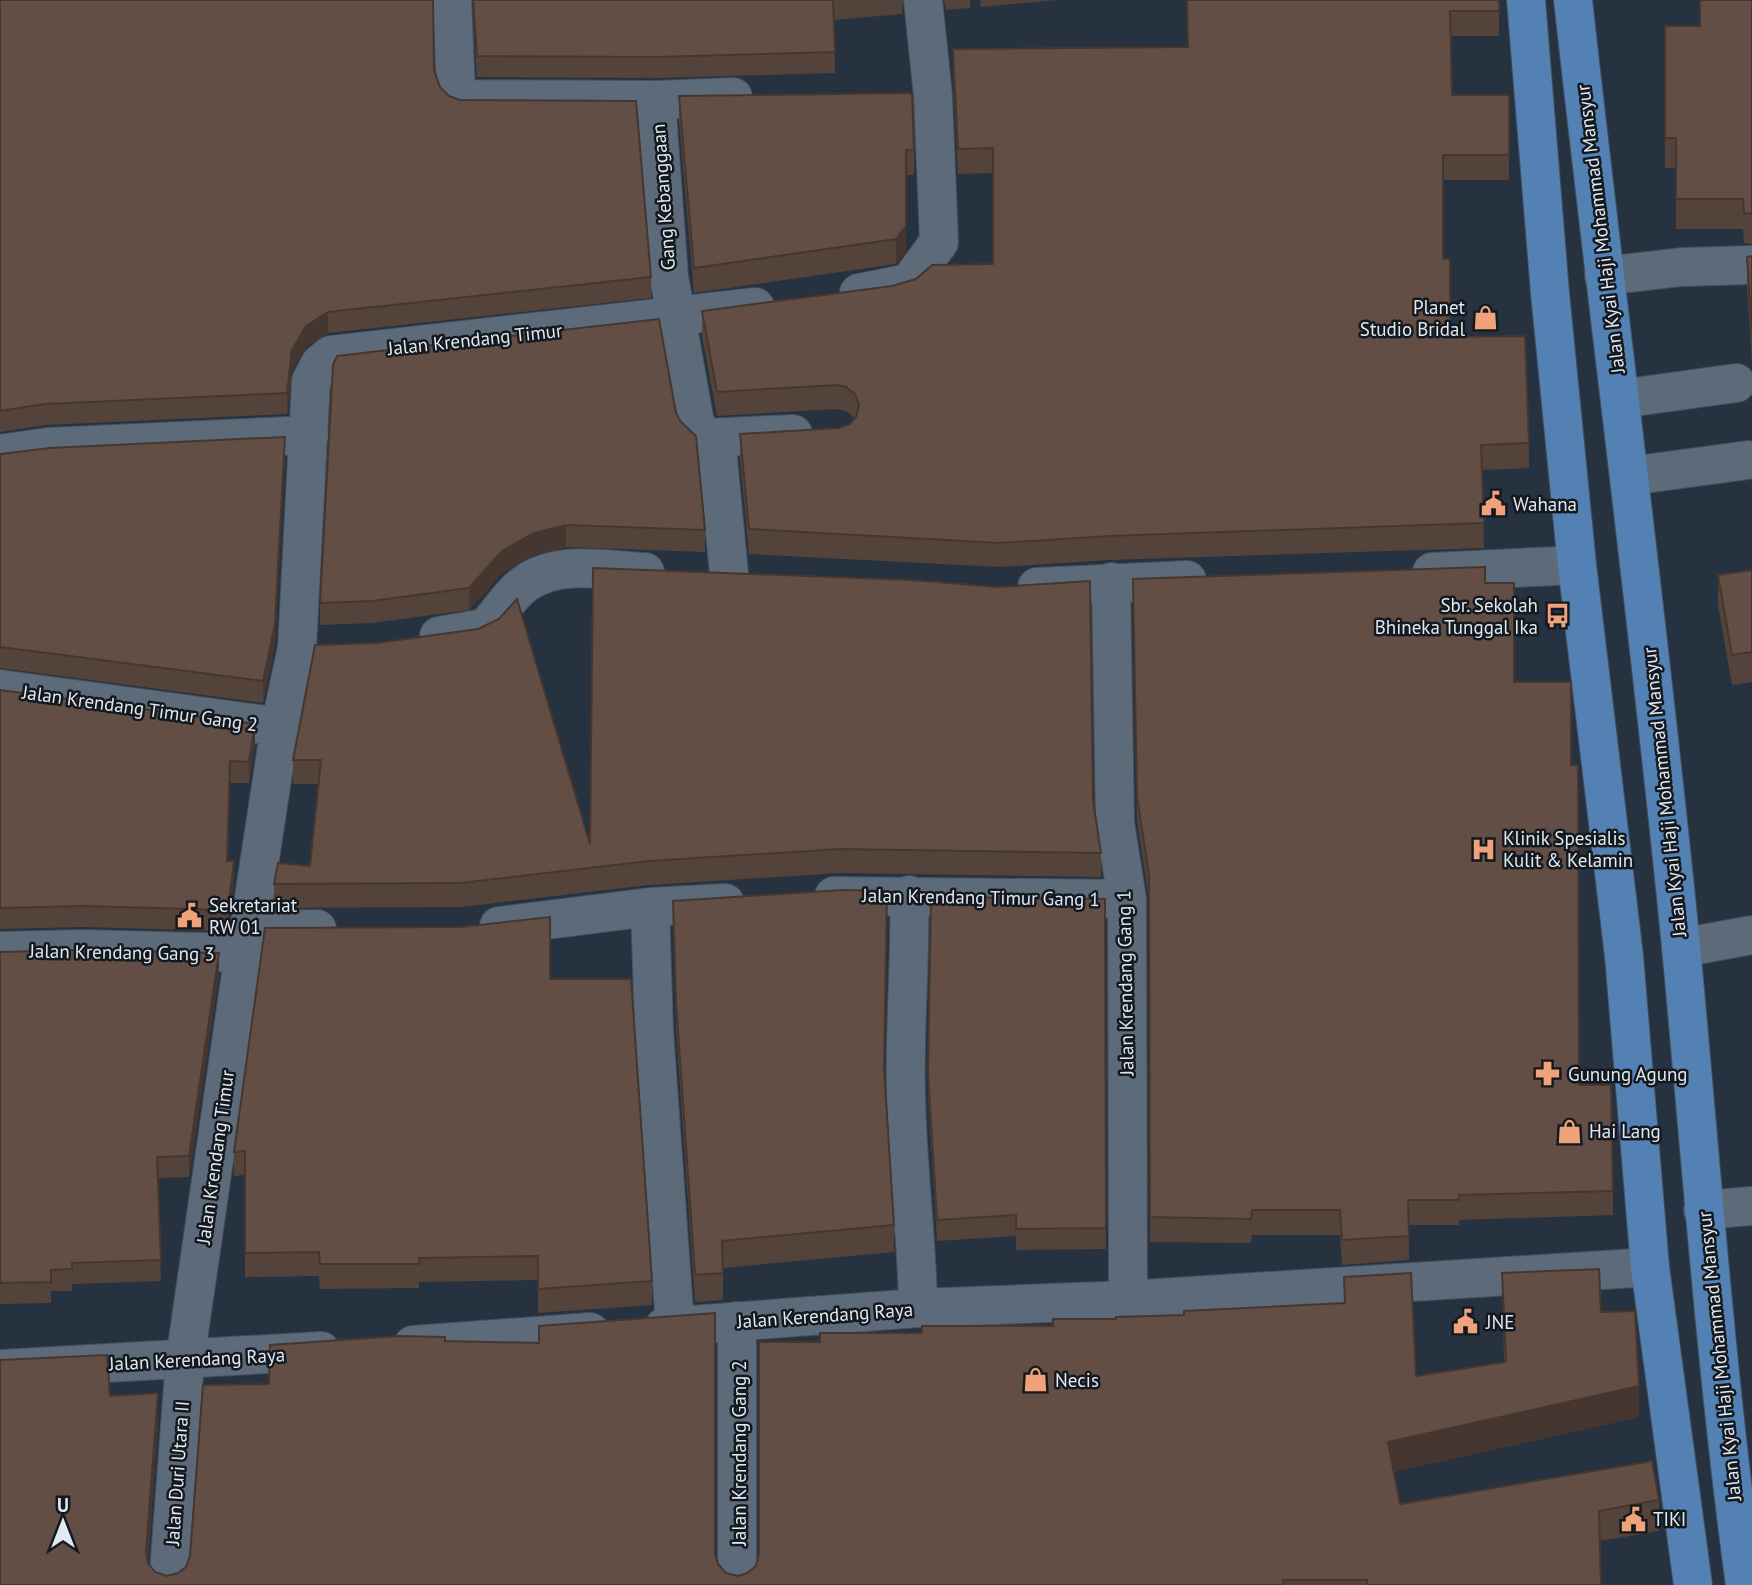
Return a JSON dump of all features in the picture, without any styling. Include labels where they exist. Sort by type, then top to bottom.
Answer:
[{"type":"main road","points":[[1527,0],[1550,293],[1577,565],[1624,956],[1650,1267],[1693,1585]]},
{"type":"main road","name":"Jalan Kyai Haji Mohammad Mansyur","points":[[1573,0],[1604,276],[1642,567],[1646,633],[1681,948],[1708,1265],[1742,1484],[1745,1585]]},
{"type":"main road","points":[[1587,642],[1646,633]]},
{"type":"main road","points":[[1624,956],[1681,948]]},
{"type":"main road","points":[[1650,1267],[1708,1265]]},
{"type":"street","points":[[452,0],[456,90],[460,99],[656,100]]},
{"type":"street","points":[[828,298],[889,289],[909,282],[939,242],[933,96],[923,0]]},
{"type":"street","name":"Gang Kebanggaan","points":[[716,438],[704,438],[696,430],[669,277],[656,100],[770,96]]},
{"type":"street","points":[[895,96],[933,96]]},
{"type":"street","points":[[1604,276],[1682,267],[1752,265]]},
{"type":"street","name":"Jalan Krendang Timur","points":[[186,1360],[246,941],[280,727],[297,648],[311,381],[320,364],[331,355],[787,303]]},
{"type":"street","points":[[1620,399],[1736,383]]},
{"type":"street","points":[[729,574],[716,438],[824,432]]},
{"type":"street","points":[[0,454],[48,447],[309,435]]},
{"type":"street","points":[[1630,476],[1748,460]]},
{"type":"street","points":[[1399,573],[1577,565]]},
{"type":"street","points":[[400,641],[485,628],[526,582],[551,571],[769,576]]},
{"type":"street","points":[[1000,589],[1228,578]]},
{"type":"street","name":"Jalan Krendang Gang 1","points":[[1111,582],[1115,823],[1127,899],[1128,1300]]},
{"type":"street","points":[[297,648],[336,646]]},
{"type":"street","name":"Jalan Krendang Timur Gang 2","points":[[0,689],[280,727]]},
{"type":"street","points":[[909,895],[906,1095],[918,1308]]},
{"type":"street","name":"Jalan Krendang Timur Gang 1","points":[[803,898],[909,895],[1127,899]]},
{"type":"street","points":[[462,929],[650,907],[765,900]]},
{"type":"street","points":[[650,907],[654,1030],[676,1326]]},
{"type":"street","points":[[246,941],[355,929]]},
{"type":"street","points":[[1681,948],[1752,935]]},
{"type":"street","name":"Jalan Krendang Gang 3","points":[[0,951],[246,941]]},
{"type":"street","points":[[1703,1210],[1752,1206]]},
{"type":"street","name":"Jalan Kerendang Raya","points":[[0,1370],[366,1348],[918,1308],[1128,1300],[1650,1267]]},
{"type":"street","name":"Jalan Krendang Gang 2","points":[[737,1321],[737,1585]]},
{"type":"street","name":"Jalan Duri Utara II","points":[[168,1585],[186,1360]]},
{"type":"building","points":[[0,0],[433,0],[434,70],[440,87],[449,96],[460,100],[636,101],[651,277],[328,312],[306,326],[292,350],[287,393],[45,404],[0,411]]},
{"type":"building","points":[[473,0],[833,0],[835,52],[656,57],[477,56]]},
{"type":"building","points":[[1187,0],[1499,0],[1499,11],[1450,11],[1452,95],[1509,95],[1509,155],[1443,155],[1443,259],[1450,259],[1450,337],[1525,336],[1529,443],[1481,445],[1484,523],[1110,536],[1000,543],[749,529],[740,434],[839,428],[850,424],[856,417],[859,405],[855,394],[846,387],[836,385],[717,392],[702,311],[892,286],[916,279],[932,265],[993,264],[993,148],[958,149],[953,49],[1188,47]]},
{"type":"building","points":[[1700,0],[1752,0],[1752,214],[1744,213],[1743,199],[1676,199],[1676,138],[1665,138],[1665,26],[1700,26]]},
{"type":"building","points":[[912,93],[914,150],[906,150],[906,226],[896,239],[694,268],[679,96]]},
{"type":"building","points":[[1752,256],[1752,333],[1747,257]]},
{"type":"building","points":[[659,319],[676,413],[681,422],[696,436],[705,530],[566,525],[534,533],[502,551],[469,588],[372,601],[320,603],[333,365],[337,356]]},
{"type":"building","points":[[285,437],[275,624],[263,681],[0,647],[0,454],[50,448]]},
{"type":"building","points":[[1485,567],[1485,583],[1514,583],[1514,682],[1571,682],[1571,765],[1578,765],[1579,1085],[1611,1085],[1613,1191],[1459,1195],[1459,1200],[1408,1200],[1409,1236],[1342,1240],[1340,1210],[1252,1210],[1251,1219],[1150,1217],[1149,874],[1137,797],[1133,579]]},
{"type":"building","points":[[593,568],[912,580],[998,587],[1090,581],[1093,800],[1101,853],[840,849],[649,861],[461,883],[274,884],[278,863],[310,866],[321,760],[293,760],[315,645],[377,643],[478,629],[499,619],[517,599],[590,844]]},
{"type":"building","points":[[1752,570],[1752,652],[1732,655],[1718,575]]},
{"type":"building","points":[[0,690],[255,724],[249,762],[230,761],[227,861],[234,861],[228,910],[82,906],[0,908]]},
{"type":"building","points":[[842,890],[887,891],[884,1068],[894,1225],[722,1241],[723,1273],[695,1275],[676,1002],[673,901]]},
{"type":"building","points":[[931,897],[1105,899],[1106,1228],[1016,1229],[1016,1215],[937,1220],[928,1072]]},
{"type":"building","points":[[550,917],[550,979],[631,979],[652,1281],[538,1289],[538,1256],[419,1258],[419,1264],[320,1264],[319,1252],[245,1253],[245,1151],[234,1152],[265,928],[462,927]]},
{"type":"building","points":[[81,950],[219,953],[189,1156],[157,1157],[161,1260],[72,1263],[72,1269],[51,1270],[51,1282],[0,1283],[0,952]]},
{"type":"building","points":[[1599,1269],[1601,1312],[1635,1311],[1639,1386],[1388,1442],[1400,1504],[1652,1461],[1659,1500],[1599,1511],[1601,1585],[1367,1585],[1367,1580],[1283,1580],[1284,1585],[0,1585],[0,1360],[107,1355],[110,1396],[158,1393],[146,1552],[148,1563],[155,1572],[167,1576],[186,1567],[190,1556],[203,1385],[269,1384],[270,1345],[399,1336],[445,1337],[445,1341],[539,1343],[539,1326],[715,1313],[715,1554],[718,1564],[726,1573],[738,1576],[756,1566],[759,1554],[759,1342],[820,1342],[820,1333],[922,1333],[922,1326],[1053,1326],[1053,1319],[1116,1319],[1184,1315],[1184,1311],[1345,1303],[1344,1277],[1411,1273],[1416,1376],[1506,1362],[1502,1273]]},
{"type":"place","name":"Planet Studio Bridal","points":[[1485,318]]},
{"type":"place","name":"Wahana","points":[[1493,504]]},
{"type":"place","name":"Sbr. Sekolah Bhineka Tunggal Ika","points":[[1558,616]]},
{"type":"place","name":"Klinik Spesialis Kulit & Kelamin","points":[[1483,849]]},
{"type":"place","name":"Sekretariat RW 01","points":[[189,916]]},
{"type":"place","name":"Gunung Agung","points":[[1548,1074]]},
{"type":"place","name":"Hai Lang","points":[[1569,1131]]},
{"type":"place","name":"JNE","points":[[1466,1322]]},
{"type":"place","name":"Necis","points":[[1035,1380]]},
{"type":"place","name":"TIKI","points":[[1633,1519]]}]
